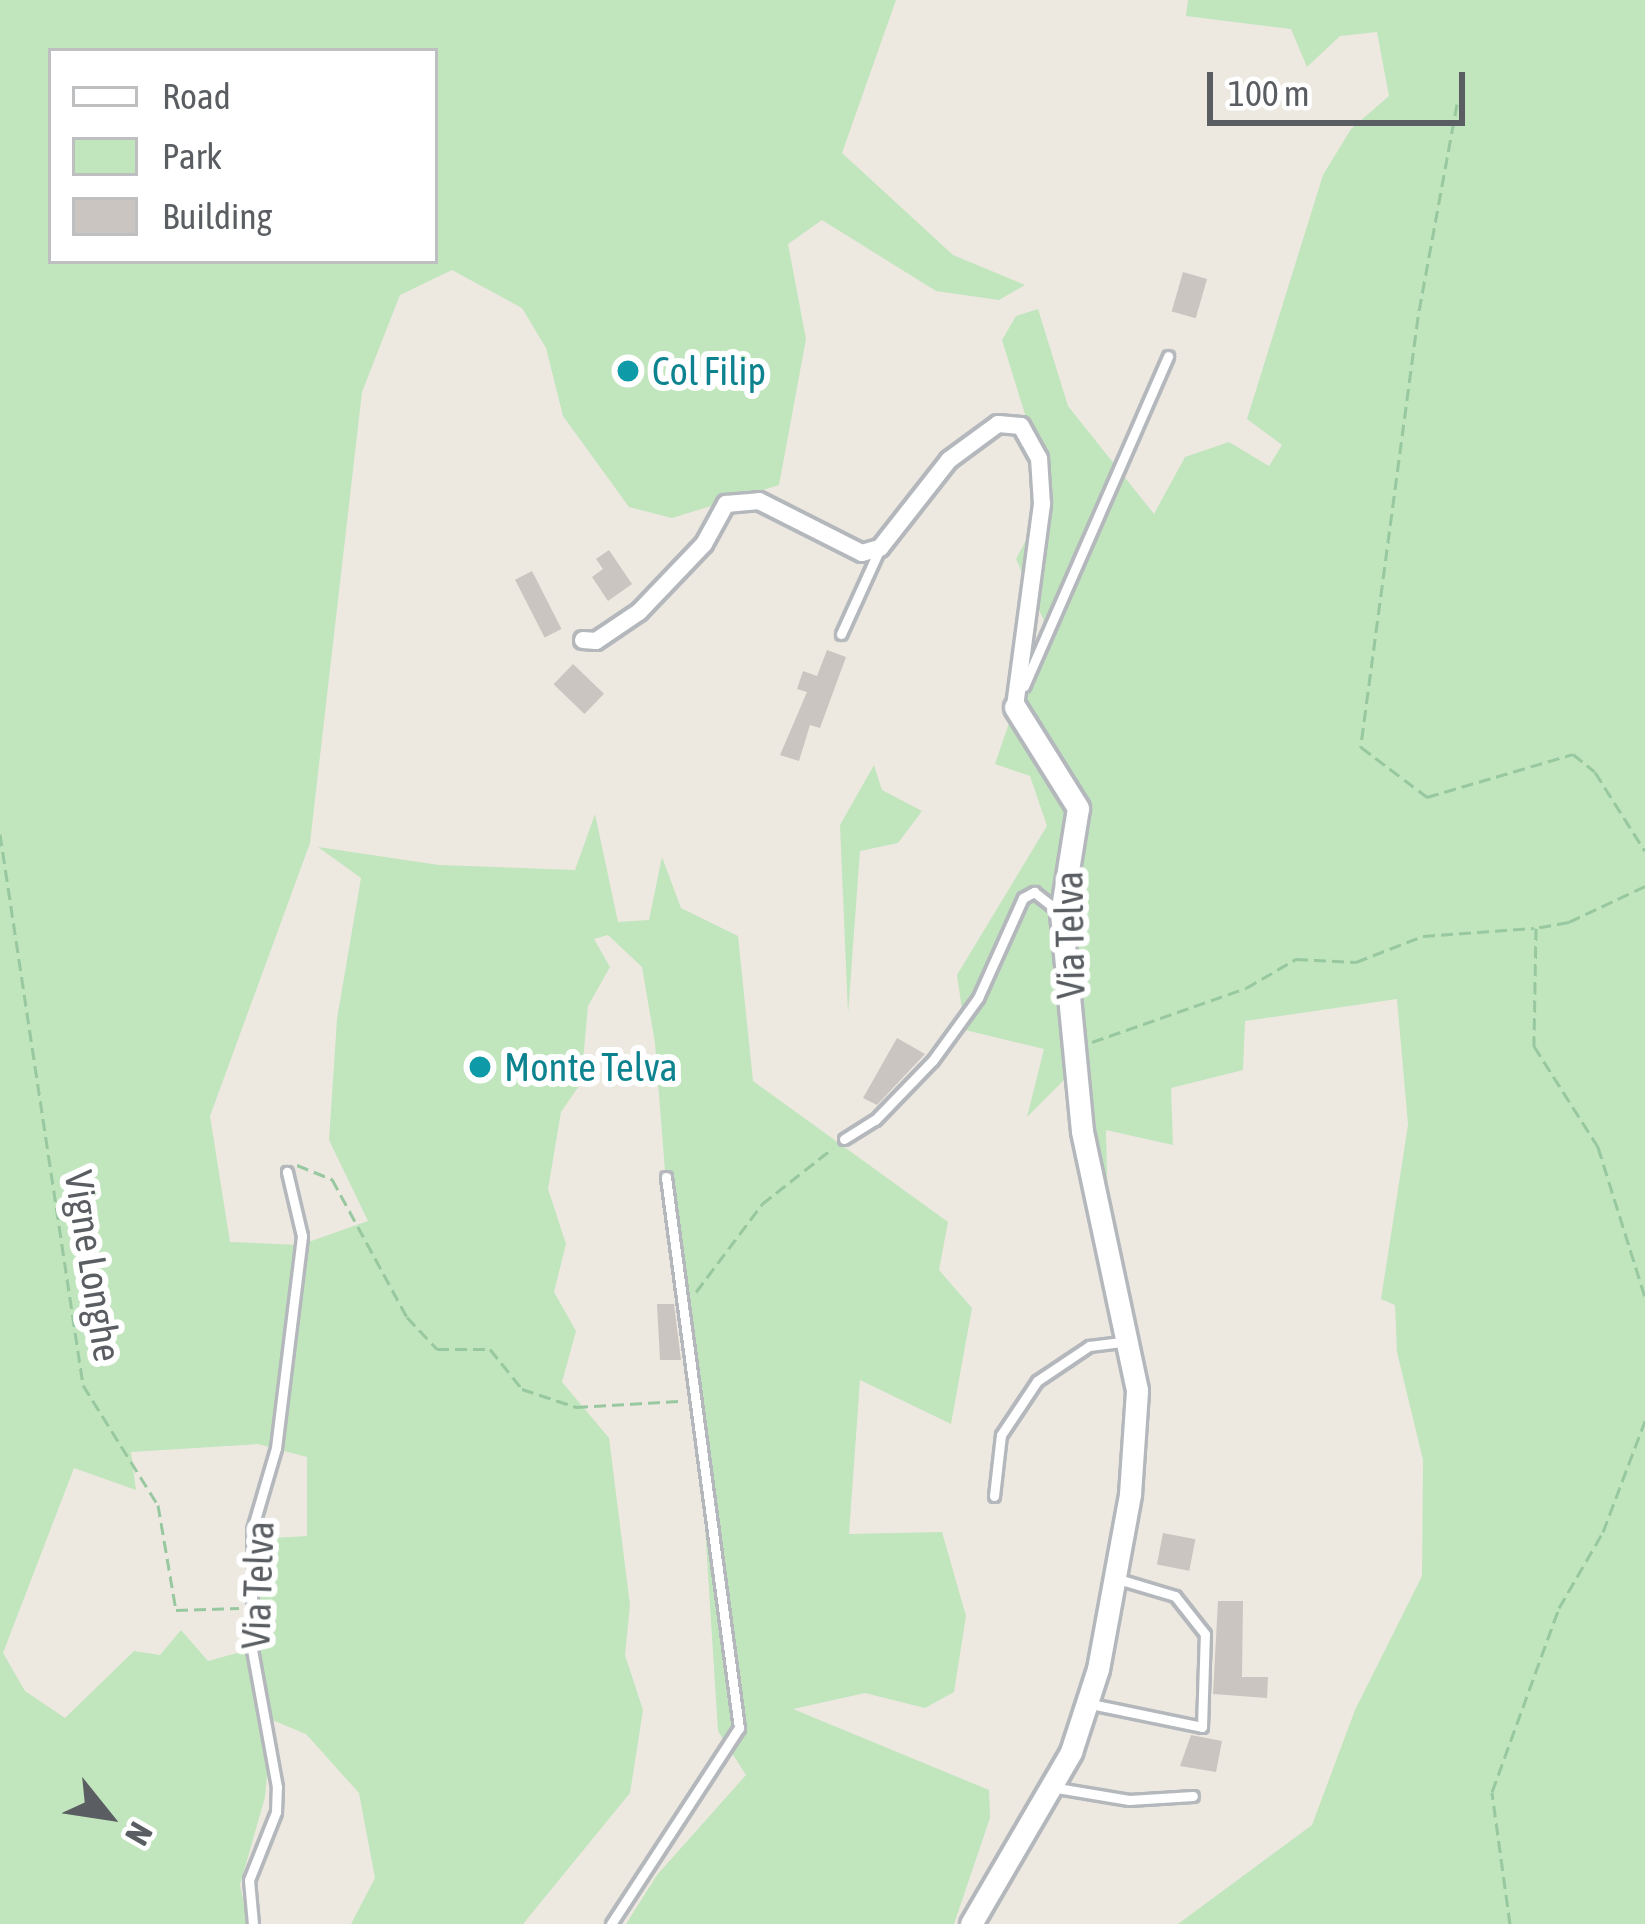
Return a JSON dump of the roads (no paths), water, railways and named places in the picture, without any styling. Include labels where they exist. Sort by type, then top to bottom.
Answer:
[{"type":"street","points":[[583,640],[596,641],[639,612],[704,544],[726,504],[759,501],[862,553],[880,548],[949,460],[998,424],[1021,426],[1039,458],[1042,504],[1015,707]]},
{"type":"street","name":"Via Telva","points":[[971,1924],[1051,1786],[1086,1703],[1118,1580],[1137,1390],[1130,1341],[1090,1188],[1061,914],[1078,808],[1015,707]]},
{"type":"lane","points":[[1015,707],[1168,356]]},
{"type":"lane","points":[[841,634],[880,548]]},
{"type":"lane","points":[[844,1139],[875,1120],[933,1060],[978,998],[1023,898],[1034,892],[1061,914]]},
{"type":"lane","name":"Via Telva","points":[[254,1924],[249,1880],[276,1812],[277,1787],[252,1608],[252,1530],[276,1448],[302,1236],[287,1172]]},
{"type":"lane","points":[[611,1924],[739,1728],[666,1177]]},
{"type":"lane","points":[[994,1496],[1001,1435],[1037,1382],[1089,1346],[1130,1341]]},
{"type":"lane","points":[[1086,1703],[1202,1727],[1205,1634],[1175,1596],[1118,1580]]},
{"type":"lane","points":[[1051,1786],[1129,1800],[1193,1796]]},
{"type":"place","name":"Col Filip","points":[[628,371]]},
{"type":"place","name":"Monte Telva","points":[[480,1067]]}]
